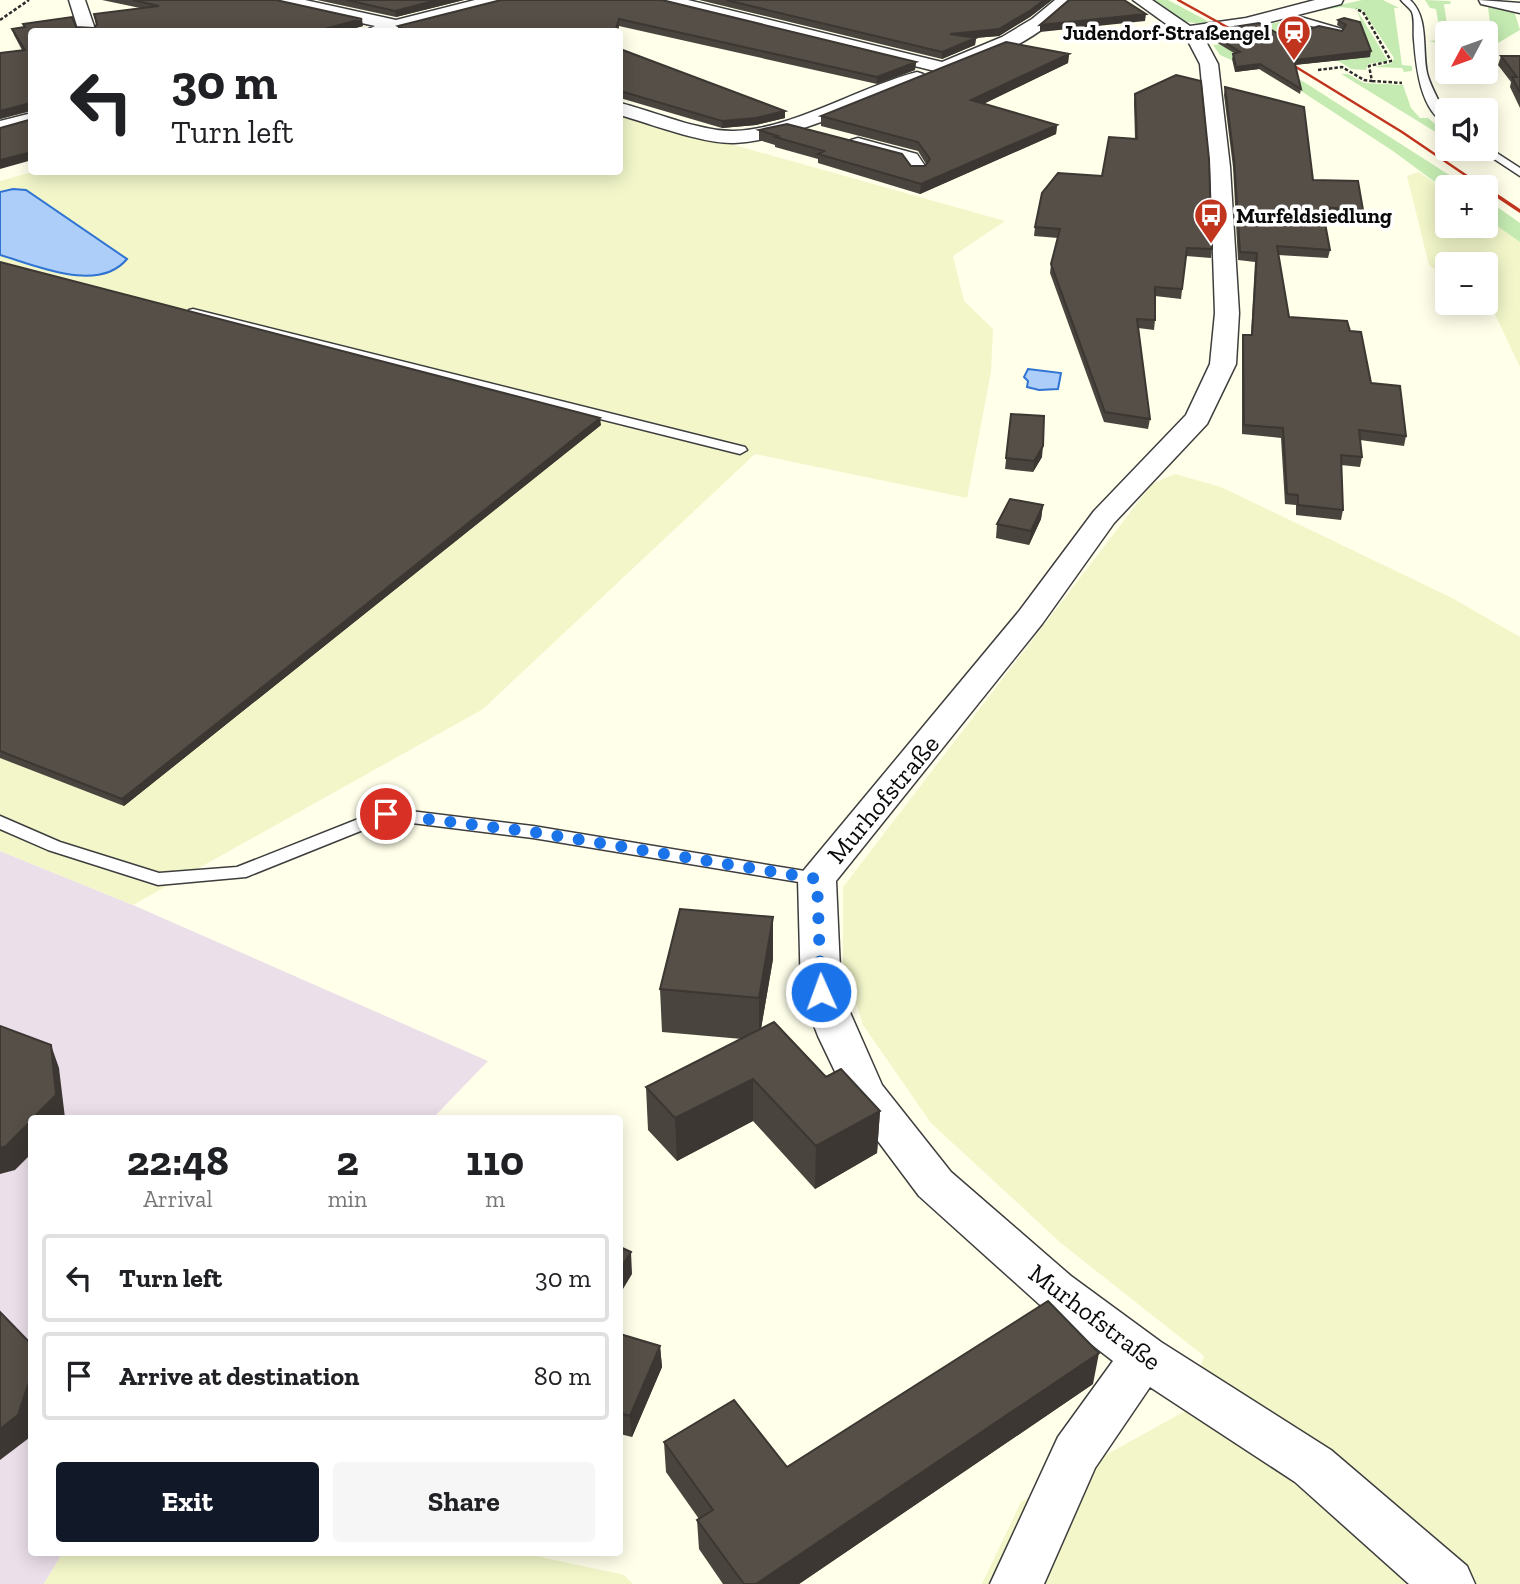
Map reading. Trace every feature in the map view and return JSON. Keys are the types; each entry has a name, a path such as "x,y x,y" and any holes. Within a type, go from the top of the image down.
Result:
{"street":[{"path":"77,0 87,28"},
{"path":"283,0 395,25"},
{"path":"384,28 495,0"},
{"path":"668,0 943,68"},
{"path":"623,110 690,129 733,136 786,125 875,95 978,55 1022,32 1065,0"},
{"path":"1141,0 1189,31 1271,16 1335,0"},
{"path":"1487,0 1520,8"},
{"path":"1238,6 1271,16"},
{"name":"Murhofstraße","path":"1189,31 1198,40 1209,64 1214,96 1227,313 1223,364 1198,418 1104,517 1031,617 817,879 821,992 838,1036 866,1094 935,1184 1055,1290 1144,1357 1313,1466 1448,1584"},
{"path":"0,127 28,120"},
{"path":"786,125 910,159 917,169"},
{"path":"1017,1584 1076,1453 1144,1357"}],"lane":[{"path":"1405,0 1415,9 1418,17 1422,69 1435,107"},
{"path":"1271,16 1339,31"},
{"path":"1498,158 1520,173"},
{"path":"175,308 740,450"},
{"path":"0,822 54,846 158,879 239,873 386,814 533,832 817,879"}],"path":[{"path":"0,20 29,0"}],"shaded area":[{"path":"0,851 133,905 488,1061 436,1115 28,1115 28,1556 61,1556 44,1584 0,1584"}],"green space":[{"path":"1148,0 1168,0 1215,25 1186,22"},
{"path":"1362,0 1383,0 1399,8 1394,8 1402,65 1412,66 1412,71 1374,67 1392,63 1394,58 1363,10 1341,7 1300,14"},
{"path":"1425,0 1450,1 1451,4 1444,4 1446,21 1438,21 1436,9 1430,8"},
{"path":"1489,5 1514,11 1520,30 1498,43 1498,21 1490,21 1488,7 1480,6"},
{"path":"1357,10 1388,61 1368,64 1366,70 1351,69 1337,60 1340,59 1287,44 1257,27 1288,20 1284,24 1323,30 1354,46 1370,48"},
{"path":"1230,43 1304,82 1449,175 1435,175 1435,182 1393,151 1301,91 1255,63 1236,62 1220,55 1213,45"},
{"path":"1341,74 1348,74 1364,83 1403,85 1411,108 1420,118 1428,118 1435,124 1435,132"},
{"path":"623,114 1005,221 953,256 964,301 993,329 991,372 967,498 755,454 483,709 133,905 0,851 0,181 28,173 623,175"},
{"path":"1419,172 1435,183 1435,238 1498,238 1498,226 1520,242 1520,367 1495,315 1498,315 1498,252 1435,252 1435,269 1429,265 1407,176"},
{"path":"1498,207 1520,223 1520,242 1498,226"},
{"path":"1175,474 1221,487 1452,598 1520,637 1520,1584 982,1584 1021,1502 1189,1409 1204,1356 1062,1244 931,1123 863,1025 843,962 843,887 1152,484"},
{"path":"61,1556 536,1556 624,1575 633,1584 44,1584"}],"water":[{"path":"26,190 127,259 115,269 100,275 83,276 48,270 0,255 0,192"},
{"path":"1028,369 1061,373 1058,389 1039,390 1027,387 1028,381 1024,377"}],"building":[{"path":"133,0 276,0 362,19 328,28 94,28 97,24 94,14 159,6"},
{"path":"347,0 437,0 395,11"},
{"path":"501,0 662,0 916,62 877,77 619,19 616,28 398,26"},
{"path":"726,0 1044,0 999,29 950,34 976,38 942,52"},
{"path":"1069,0 1124,0 1146,14 1040,25"},
{"path":"72,17 76,27 94,28 28,28 28,104 0,111 0,53 25,50 12,29 25,27 23,24"},
{"path":"1344,18 1360,22 1371,51 1294,60 1301,89 1260,64 1236,67 1233,54 1240,52 1207,31 1259,23 1284,37 1319,26 1342,31 1346,25 1338,20"},
{"path":"1006,42 1069,54 971,100 1057,125 921,184 818,154 824,151 759,130 787,124 902,154 911,166 925,166 930,159 918,142 821,116"},
{"path":"623,50 785,111 756,118 722,121 623,92"},
{"path":"1501,56 1520,56 1520,93 1512,77 1517,77"},
{"path":"1176,75 1201,81 1209,159 1212,249 1187,248 1182,289 1155,287 1155,320 1137,319 1150,419 1105,412 1051,264 1060,229 1035,227 1042,193 1058,173 1102,176 1109,137 1137,139 1135,94"},
{"path":"1225,87 1304,107 1313,180 1358,181 1363,210 1322,207 1330,250 1277,246 1289,317 1347,321 1350,331 1361,332 1371,383 1400,386 1406,436 1359,430 1362,457 1341,455 1343,510 1298,505 1298,495 1287,494 1283,428 1244,425 1243,335 1252,335 1257,253 1240,252 1234,159"},
{"path":"28,120 28,153 0,160 0,128"},
{"path":"0,262 600,418 122,799 0,751"},
{"path":"1011,414 1044,416 1043,446 1034,461 1006,458"},
{"path":"1010,499 1043,505 1031,531 997,524"},
{"path":"680,909 773,917 759,998 660,989"},
{"path":"774,1022 826,1077 841,1069 880,1111 816,1146 753,1079 675,1118 646,1087"},
{"path":"0,1026 51,1045 56,1095 36,1115 28,1115 28,1124 6,1146 0,1148"},
{"path":"623,1248 631,1252 623,1264"},
{"path":"1048,1301 1099,1353 756,1584 744,1584 697,1520 713,1510 664,1442 734,1400 787,1467"},
{"path":"0,1312 28,1341 28,1385 18,1415 0,1429"},
{"path":"623,1335 660,1346 630,1416 623,1414"}],"railway":[{"path":"1178,0 1245,37"},
{"path":"1278,56 1402,132 1465,175"},
{"path":"1498,196 1520,211"}],"place":[{"name":"Judendorf-Straßengel","path":"1294,62"},
{"name":"Murfeldsiedlung","path":"1211,245"}],"route":[{"path":"386,814 533,832 817,879 821,992"}]}
